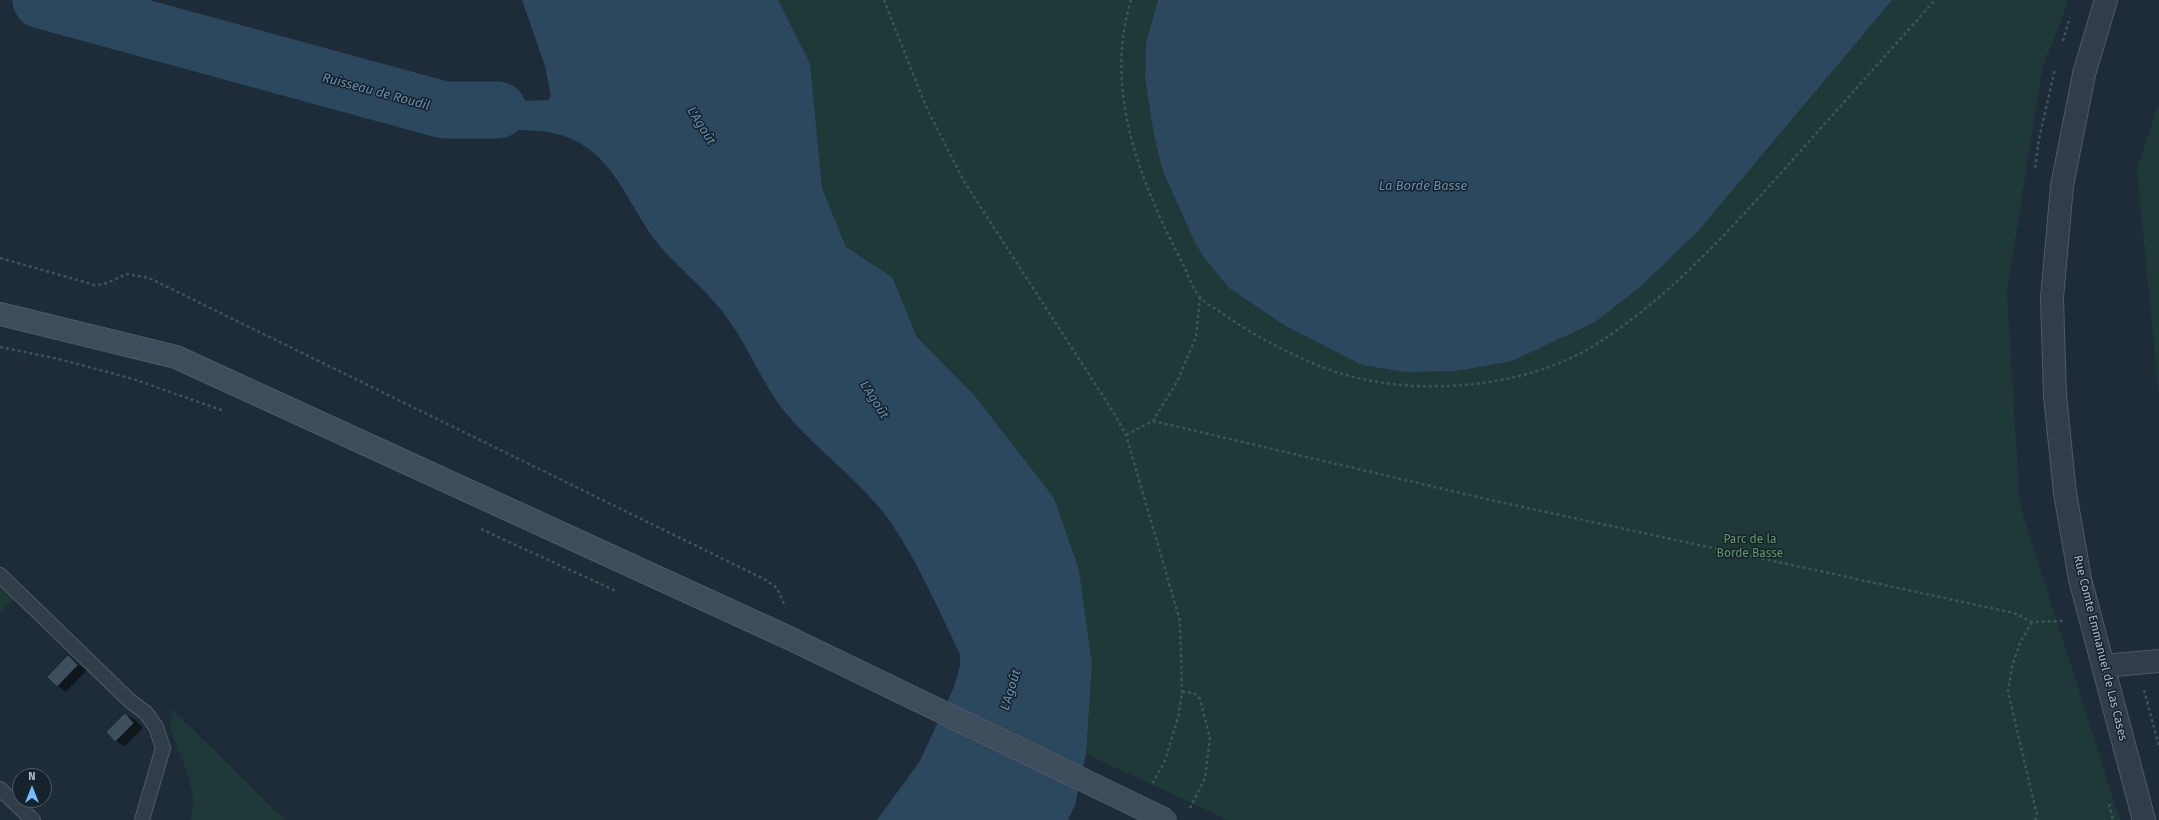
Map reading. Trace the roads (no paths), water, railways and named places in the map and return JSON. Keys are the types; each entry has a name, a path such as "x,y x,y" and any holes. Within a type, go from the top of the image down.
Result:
{"main road":[{"path":"0,314 176,357 787,637 1166,820"}],"street":[{"name":"Rue Comte Emmanuel de Las Cases","path":"2106,0 2084,74 2062,186 2052,298 2055,396 2065,494 2080,579 2144,820"},
{"path":"2103,666 2150,661"}],"lane":[{"path":"0,575 130,701 146,713 156,726 163,748 142,820"},
{"path":"0,788 33,820"}],"water":[{"name":"L'Agoût","path":"522,0 778,0 810,63 822,188 846,247 892,277 917,337 974,395 1054,498 1079,570 1092,665 1086,754 1075,805 1068,820 877,820 920,761 954,687 960,666 960,654 917,566 897,532 873,501 803,432 778,403 742,341 726,317 709,296 659,245 644,224 614,175 595,154 570,138 541,131 481,130 446,127 433,120 411,104 549,100 551,96 545,66"},
{"name":"La Borde Basse","path":"1158,0 1892,0 1699,230 1640,287 1595,322 1512,361 1456,371 1406,372 1362,365 1287,327 1229,288 1202,255 1163,172 1154,136 1145,78 1146,42"}],"waterway":[{"name":"Ruisseau de Roudil","path":"41,0 444,110 498,110"}],"park label":[{"name":"Parc de la Borde Basse","path":"1750,547"}]}
